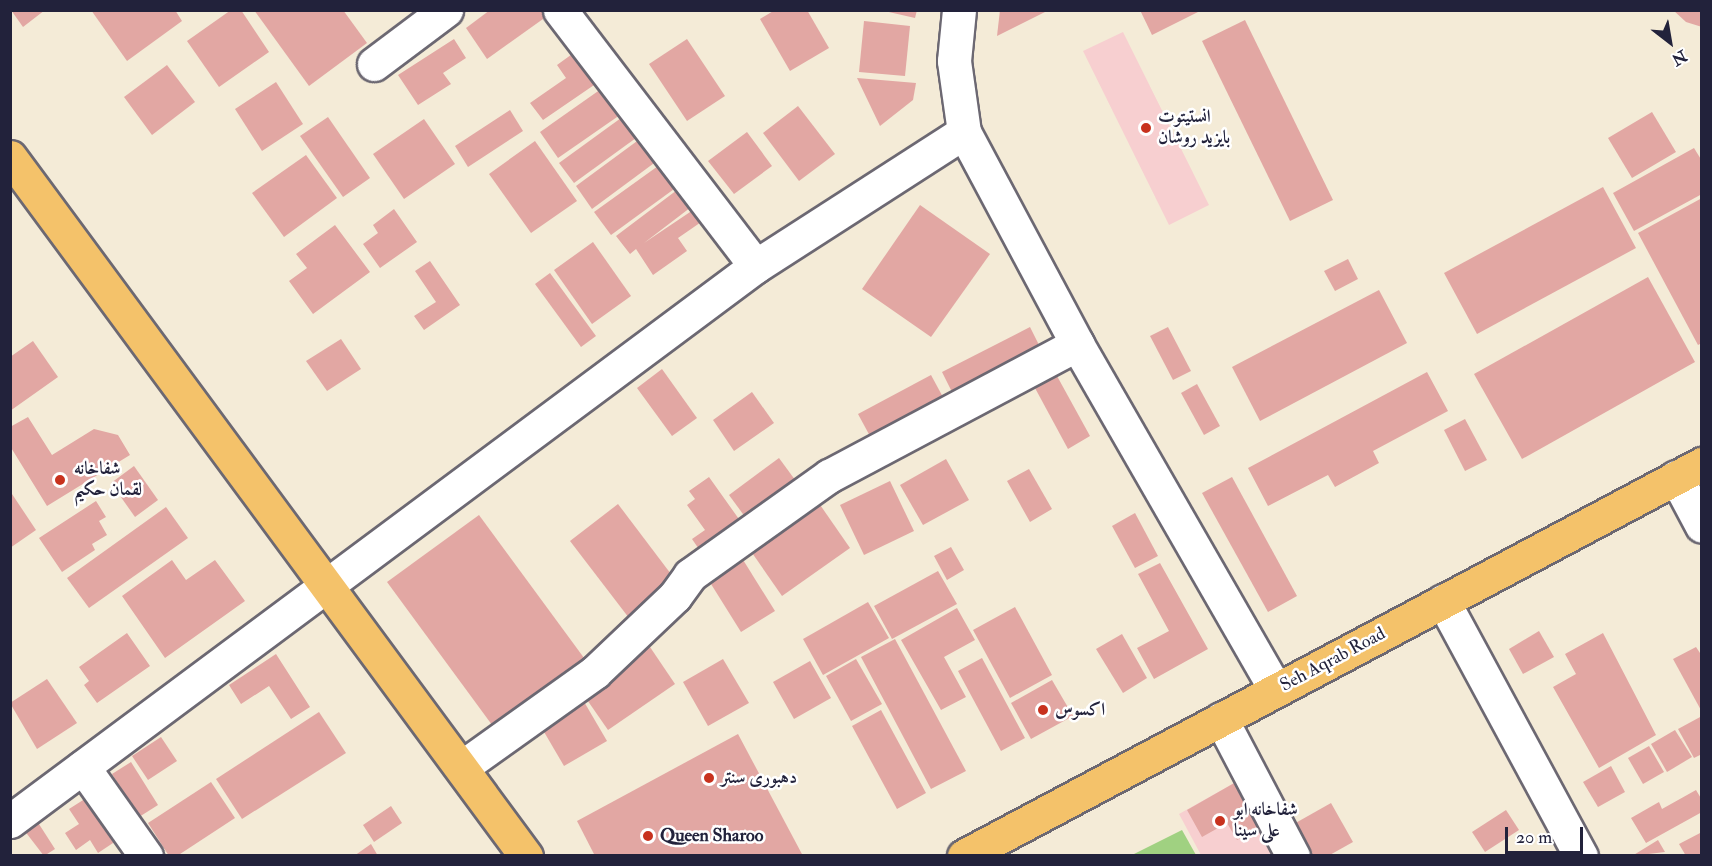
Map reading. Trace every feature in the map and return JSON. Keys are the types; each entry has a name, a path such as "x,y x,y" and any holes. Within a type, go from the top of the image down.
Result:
{"main road":[{"path":"10,156 526,855"},
{"name":"Seh Aqrab Road","path":"964,855 1689,471"}],"street":[{"path":"374,64 446,10"},
{"path":"560,10 756,266"},
{"path":"959,10 954,61 964,132 1077,344 1276,690"},
{"path":"10,821 756,266 964,132"},
{"path":"462,767 595,672 675,596 690,575 829,476 1077,344"},
{"path":"1689,471 1701,526"},
{"path":"1443,601 1581,855"},
{"path":"1221,719 1293,855"},
{"path":"83,767 146,855"}],"shaded area":[{"name":"انستیتوت بایزید روشان","path":"1123,32 1209,205 1169,225 1083,51"},
{"name":"شفاخانه ابو علی سینا","path":"1236,782 1276,855 1201,855 1179,814"}],"green space":[{"path":"1182,830 1196,855 1132,855"}],"building":[{"path":"11,10 45,10 23,27"},
{"path":"91,10 175,10 182,21 127,61"},
{"path":"231,10 241,10 269,52 219,87 187,41"},
{"path":"254,10 343,10 367,43 309,86"},
{"path":"490,10 548,10 550,14 487,59 466,28"},
{"path":"775,10 807,10 829,48 790,71 760,19"},
{"path":"880,10 917,10 915,18"},
{"path":"1000,10 1049,10 997,36"},
{"path":"1140,10 1202,10 1152,35"},
{"path":"1673,10 1702,10 1702,27 1686,22"},
{"path":"1245,20 1333,200 1290,221 1202,41"},
{"path":"864,21 910,26 905,76 859,72"},
{"path":"454,39 466,58 443,73 451,84 418,105 398,75"},
{"path":"687,39 725,96 687,121 649,64"},
{"path":"575,52 597,83 543,120 530,103 566,78 557,65"},
{"path":"167,65 195,102 152,135 124,97"},
{"path":"857,78 916,83 913,100 880,126"},
{"path":"276,82 303,124 262,151 235,109"},
{"path":"611,82 630,108 558,158 540,132"},
{"path":"798,106 835,154 799,181 763,133"},
{"path":"510,110 523,131 468,167 455,146"},
{"path":"632,110 647,130 574,183 559,163"},
{"path":"1652,112 1676,152 1632,178 1608,138"},
{"path":"328,117 370,178 343,197 300,136"},
{"path":"424,119 455,164 404,199 373,154"},
{"path":"747,132 772,166 734,194 708,161"},
{"path":"648,133 665,155 592,209 576,186"},
{"path":"535,141 577,201 531,233 489,174"},
{"path":"1694,148 1702,161 1702,194 1634,231 1613,193"},
{"path":"306,155 337,198 284,237 252,193"},
{"path":"665,161 681,184 611,235 594,212"},
{"path":"685,184 699,201 644,243 699,206 707,218 678,238 687,251 653,275 636,249 630,254 616,236"},
{"path":"1603,187 1636,248 1477,334 1444,273"},
{"path":"1702,198 1702,343 1698,345 1638,233"},
{"path":"920,205 990,254 931,337 862,289"},
{"path":"394,209 417,242 380,268 363,244 378,233 373,225"},
{"path":"335,225 370,272 313,314 289,281 307,268 296,254"},
{"path":"593,242 631,296 592,324 554,270"},
{"path":"1348,259 1358,279 1335,291 1324,271"},
{"path":"430,261 460,305 424,330 414,316 436,302 415,271"},
{"path":"550,273 596,336 581,347 535,284"},
{"path":"1648,277 1695,362 1522,459 1474,374"},
{"path":"1379,290 1407,343 1260,421 1232,367"},
{"path":"1030,327 1041,349 953,394 942,372"},
{"path":"1168,327 1191,371 1173,380 1150,336"},
{"path":"341,339 361,369 327,391 306,361"},
{"path":"33,341 58,377 10,411 10,357"},
{"path":"662,369 697,418 672,436 637,388"},
{"path":"1427,372 1448,411 1373,451 1379,463 1335,487 1328,475 1268,506 1248,468"},
{"path":"931,375 944,399 871,438 858,414"},
{"path":"1057,376 1090,436 1068,449 1035,388"},
{"path":"1197,384 1220,426 1204,435 1181,393"},
{"path":"752,392 774,423 734,451 713,420"},
{"name":"شفاخانه لقمان حکیم","path":"28,417 52,455 94,429 118,435 130,455 47,506 10,446 10,427"},
{"path":"1465,419 1487,460 1465,471 1444,430"},
{"path":"779,458 801,488 751,525 729,495"},
{"path":"946,459 969,500 923,525 900,485"},
{"path":"134,466 158,500 135,517 111,483"},
{"path":"1029,469 1052,509 1030,522 1007,481"},
{"path":"709,477 746,529 705,558 692,539 705,530 687,505 695,499 689,491"},
{"path":"1232,477 1297,596 1268,612 1202,493"},
{"path":"890,481 914,531 864,555 840,505"},
{"path":"10,491 36,530 10,548"},
{"path":"816,499 850,548 782,596 748,547"},
{"path":"96,501 106,517 99,521 107,535 92,544 95,550 62,572 39,538"},
{"path":"618,504 677,582 629,618 570,541"},
{"path":"166,507 188,538 89,608 67,578"},
{"path":"1135,513 1158,556 1135,568 1112,526"},
{"path":"479,515 587,662 495,729 387,582"},
{"path":"951,547 964,570 947,580 934,556"},
{"path":"740,555 775,611 741,632 706,576"},
{"path":"172,560 186,580 215,560 245,601 165,658 122,596"},
{"path":"1160,563 1208,649 1154,679 1137,648 1169,631 1138,574"},
{"path":"938,571 957,604 892,639 874,606"},
{"path":"868,602 889,638 823,675 803,639"},
{"path":"1015,607 1052,675 1010,698 973,630"},
{"path":"957,608 975,640 944,657 966,697 941,710 901,640"},
{"path":"1539,631 1554,657 1523,674 1509,649"},
{"path":"127,633 150,666 97,703 84,685 89,681 79,667"},
{"path":"1603,633 1656,735 1599,768 1553,687 1576,674 1565,654"},
{"path":"1122,634 1147,678 1123,693 1096,649"},
{"path":"895,639 966,771 931,789 861,657"},
{"path":"650,647 675,684 608,730 583,694"},
{"path":"1696,647 1702,656 1702,712 1673,659"},
{"path":"276,654 310,707 291,719 269,686 241,704 229,685"},
{"path":"982,658 1025,738 1001,751 958,671"},
{"path":"723,659 749,703 708,726 683,682"},
{"path":"856,659 882,704 851,721 826,676"},
{"path":"810,661 831,698 794,719 773,682"},
{"path":"47,679 77,723 37,749 10,703"},
{"path":"1052,680 1073,716 1031,739 1011,703"},
{"path":"583,700 607,741 564,766 540,725"},
{"path":"881,710 926,793 897,809 852,726"},
{"path":"319,712 346,753 242,819 216,779"},
{"path":"1702,716 1702,754 1694,758 1678,729"},
{"path":"1675,730 1692,757 1667,772 1651,744"},
{"name":"دهبوری سنتر","path":"738,734 803,856 595,856 577,821"},
{"path":"161,737 177,761 148,780 132,756"},
{"path":"1649,746 1664,772 1643,784 1628,758"},
{"path":"131,762 158,805 139,817 112,774"},
{"path":"1611,766 1625,792 1598,807 1583,782"},
{"path":"211,782 235,818 177,856 169,856 148,823"},
{"path":"1236,782 1261,828 1237,840 1227,823 1202,837 1187,810"},
{"path":"1696,790 1702,800 1702,812 1646,843 1631,818 1659,802 1662,809"},
{"path":"91,795 119,839 98,853 90,840 76,850 65,833 79,824 69,809"},
{"path":"1331,803 1353,842 1328,856 1309,856 1292,825"},
{"path":"391,806 402,823 374,842 363,825"},
{"path":"1506,810 1519,830 1485,852 1472,832"},
{"path":"37,821 55,849 44,856 24,830"},
{"path":"1702,832 1702,856 1686,856 1679,844"},
{"path":"1658,840 1665,852 1632,856"},
{"path":"371,844 378,856 354,856"}],"place":[{"name":"انستیتوت بایزید روشان","path":"1146,128"},
{"name":"شفاخانه لقمان حکیم","path":"60,480"},
{"name":"اکسوس","path":"1043,710"},
{"name":"دهبوری سنتر","path":"709,778"},
{"name":"شفاخانه ابو علی سینا","path":"1220,821"},
{"name":"Queen Sharoo","path":"648,836"}]}
